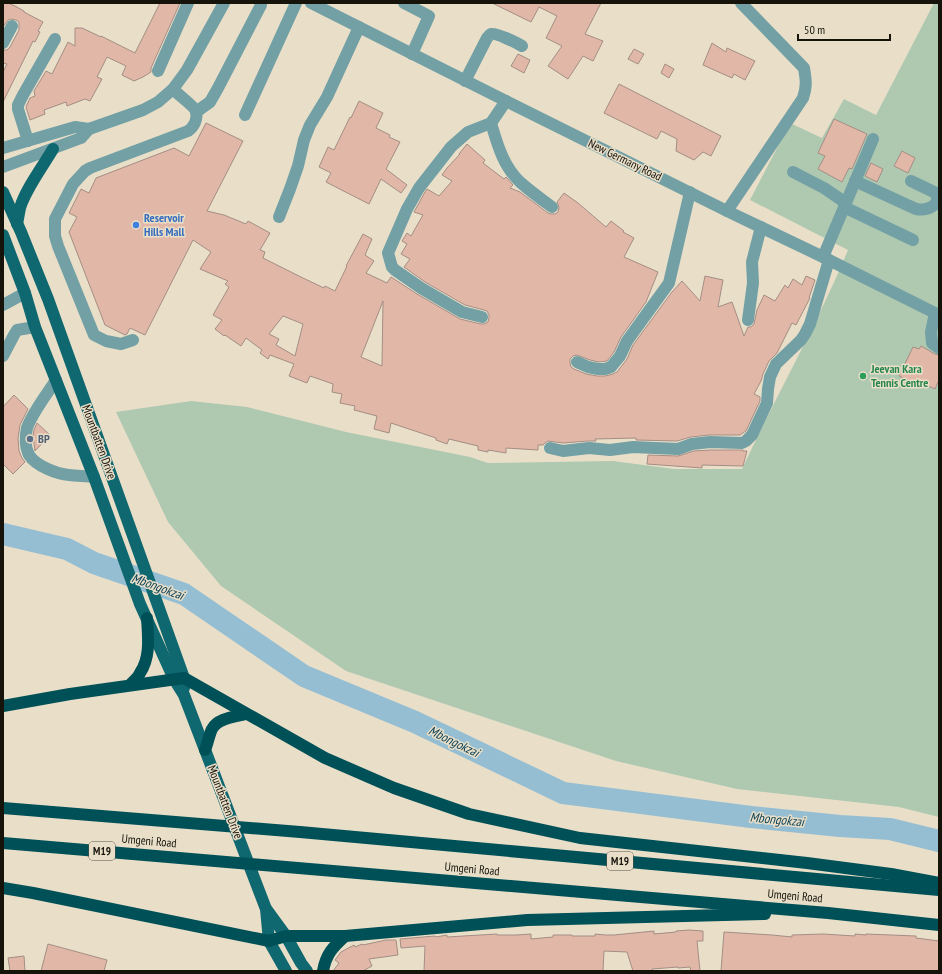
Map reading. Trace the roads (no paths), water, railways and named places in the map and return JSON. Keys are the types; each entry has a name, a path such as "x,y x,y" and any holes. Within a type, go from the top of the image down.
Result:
{"highway":[{"path":"130,685 140,673 147,658 147,618"},
{"path":"3,706 70,694 179,679 325,758 394,788 469,814 580,838 814,864 891,874 939,883"},
{"path":"205,750 212,729 216,723 246,714"},
{"name":"Umgeni Road","path":"3,808 300,832 939,890"},
{"name":"Umgeni Road","path":"3,843 828,913 939,925"},
{"path":"3,888 269,941 286,936 345,936 527,920 828,913"},
{"path":"323,971 326,958 345,936"}],"main road":[{"path":"17,224 26,193 53,149"},
{"name":"Mountbatten Drive","path":"3,192 48,299 168,633 184,695 266,909 286,936 307,971"},
{"name":"Mountbatten Drive","path":"3,235 6,254 25,293 35,327 94,477 140,604 179,679"},
{"name":"Mountbatten Drive","path":"266,909 269,941"},
{"path":"269,941 286,971"}],"street":[{"path":"158,71 188,3"},
{"path":"3,148 75,127 89,129 143,110 158,102 172,89 187,70 224,3"},
{"path":"245,115 296,3"},
{"name":"New Germany Road","path":"311,3 465,81 937,314"},
{"path":"404,3 429,16 412,54"},
{"path":"727,211 803,98 806,89 804,68 741,3"},
{"path":"196,112 210,102 261,5"},
{"path":"3,43 12,26"},
{"path":"279,217 298,166 304,140 310,125 327,97 359,27"},
{"path":"465,81 487,38 491,34 493,33 522,46"},
{"path":"28,141 18,105 55,38"},
{"path":"133,340 121,344 106,341 94,334 58,246 55,236 56,219 73,184 85,171 188,131 192,128 195,122 196,112 193,107 172,89"},
{"path":"482,317 462,312 421,288 392,267 388,253 407,209 419,188 440,160 451,146 468,132 491,123 506,101"},
{"path":"491,123 500,151 508,168 519,181 552,208"},
{"path":"3,167 81,138 89,129"},
{"path":"550,448 563,451 590,448 610,450 633,447 678,449 692,444 710,442 742,443 746,441 752,435 767,403 770,378 776,364 801,340 810,324 826,258 845,205 873,139"},
{"path":"793,172 824,188 845,205 913,240"},
{"path":"855,181 916,209 926,210 935,205 938,200 936,193 911,181"},
{"path":"577,362 588,367 598,369 611,367 620,356 627,341 669,283 690,192"},
{"path":"748,320 753,283 752,262 761,227"},
{"path":"3,305 25,293"},
{"path":"937,314 931,332 932,343 939,348"},
{"path":"3,356 18,330 35,327"},
{"path":"56,380 34,413 28,427 25,440 29,454 37,463 50,470 68,475 94,477"}],"waterway":[{"name":"Mbongokzai","path":"3,534 67,549 94,563 184,594 304,676 415,722 563,793 751,817 840,826 890,829 939,841"}],"place":[{"name":"Reservoir Hills Mall","path":"136,225"},
{"name":"Jeevan Kara Tennis Centre","path":"863,376"},
{"name":"BP","path":"30,439"}]}
